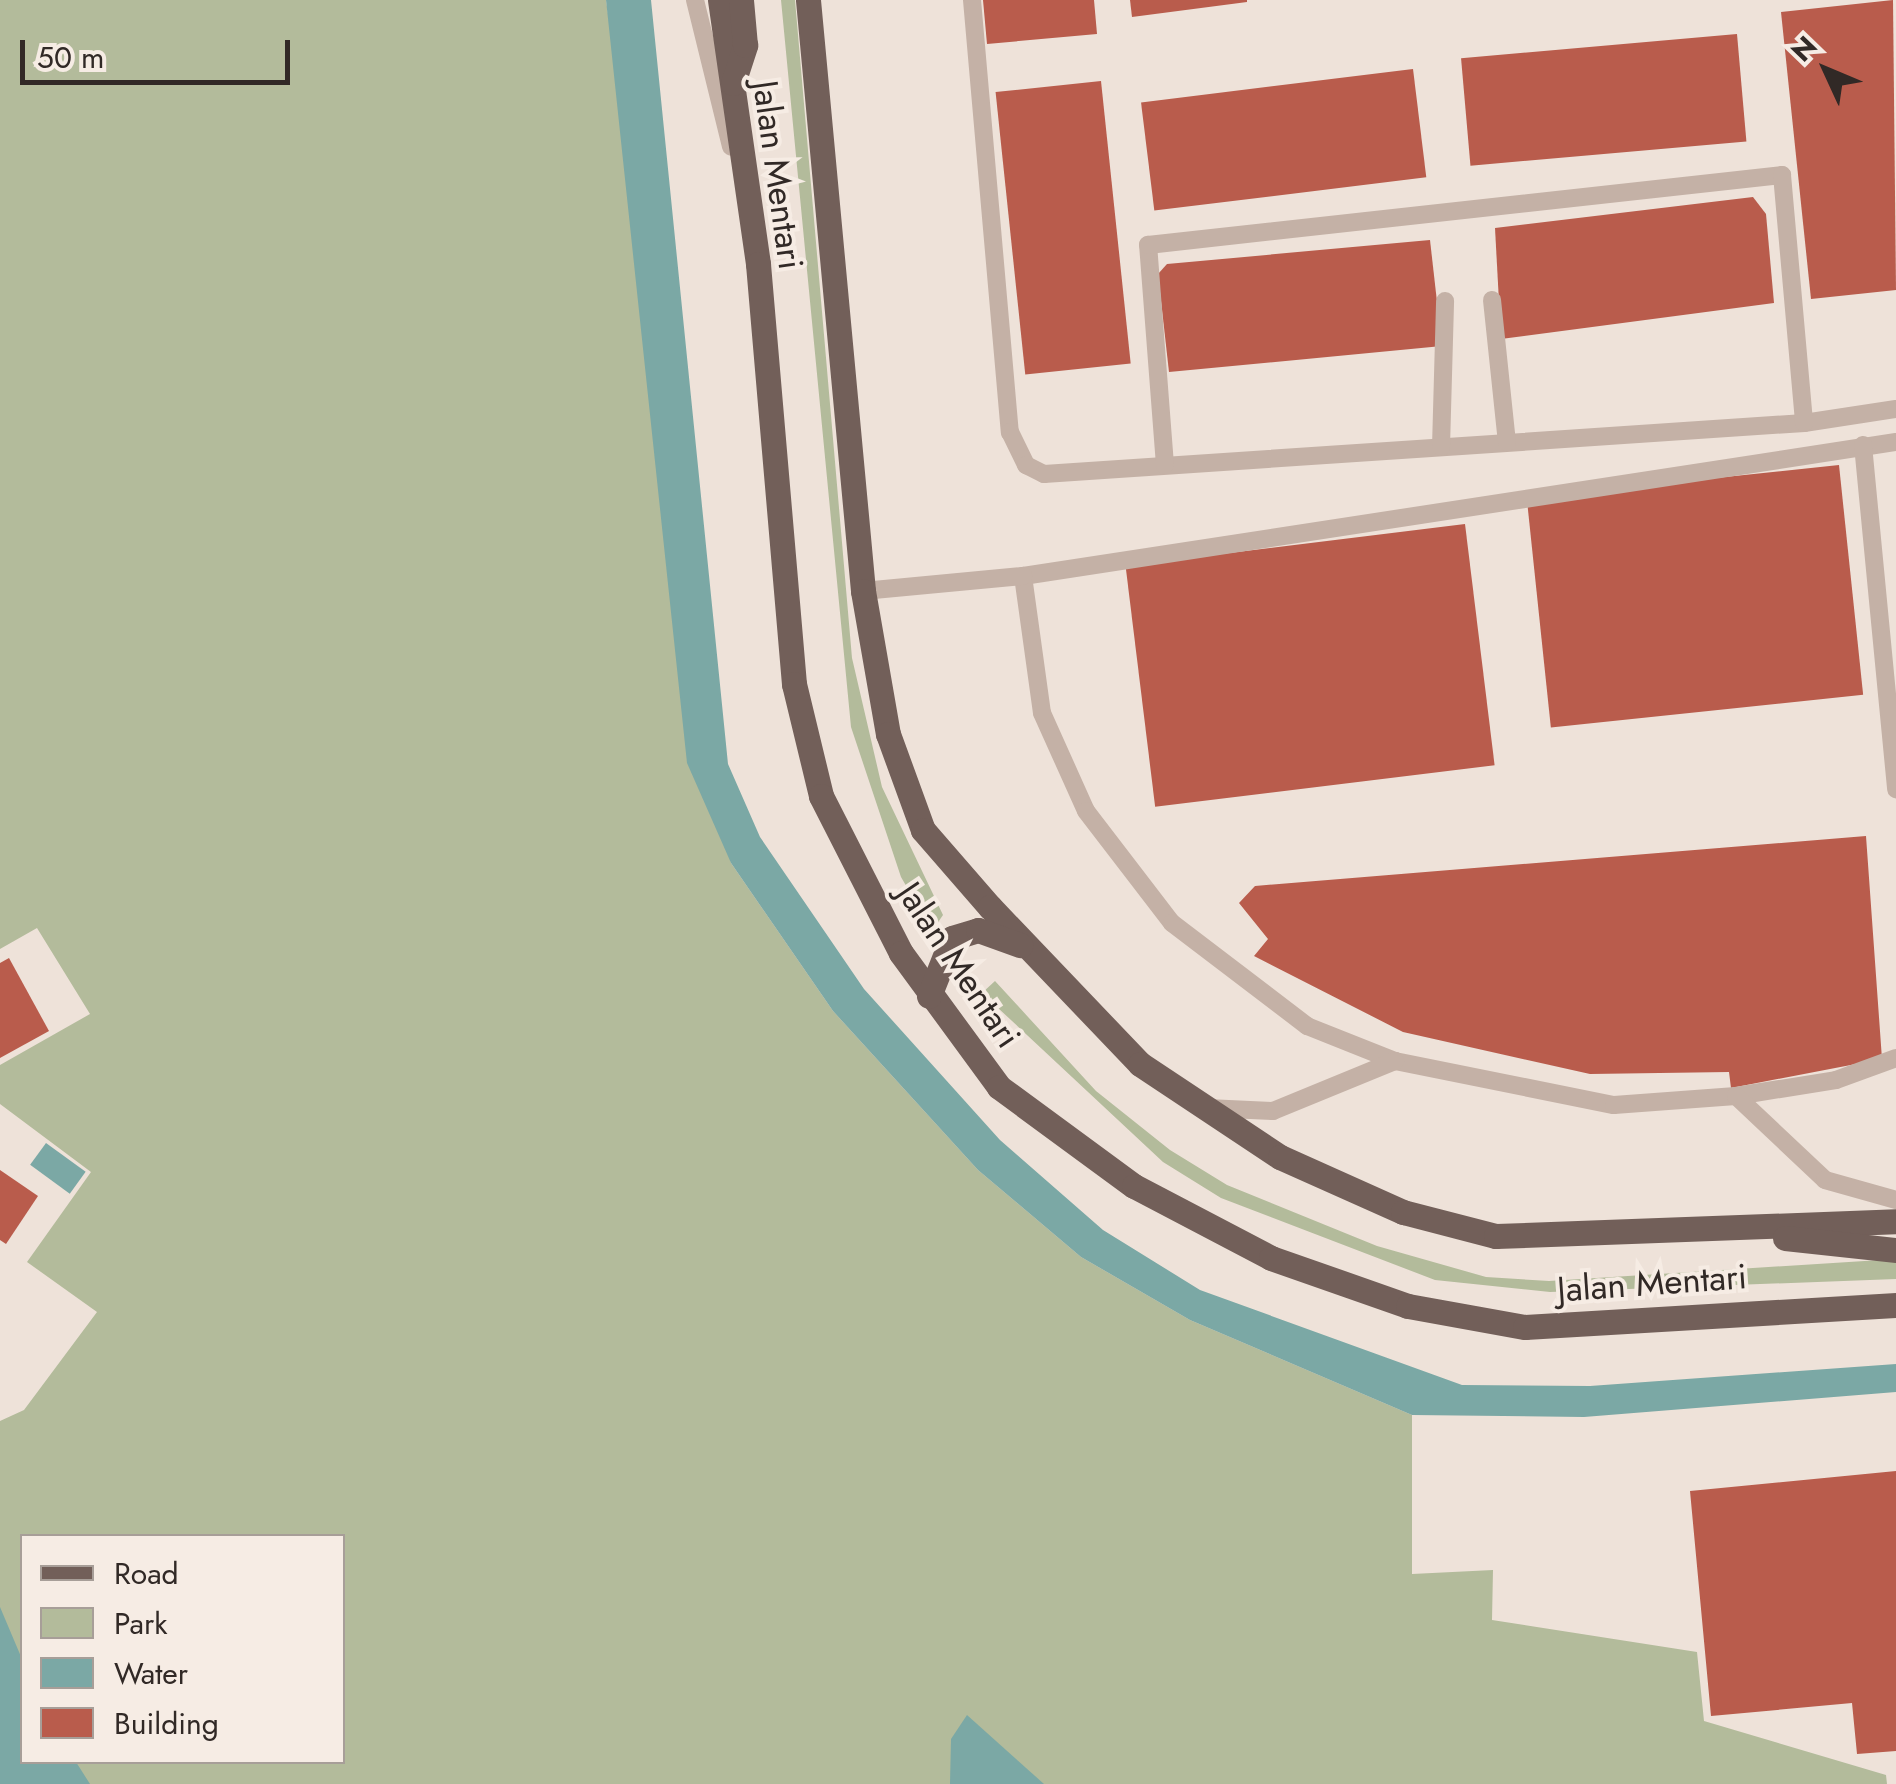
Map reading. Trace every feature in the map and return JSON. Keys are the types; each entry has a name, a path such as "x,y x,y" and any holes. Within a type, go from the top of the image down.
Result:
{"main road":[{"name":"Jalan Mentari","path":"720,0 730,92 758,264 794,684 821,796 929,996 1000,1088 1072,1146 1271,1258 1391,1300 1525,1326 1896,1305"},
{"path":"730,92 745,44 742,0"},
{"name":"Jalan Mentari","path":"808,0 863,591 888,734 923,830 1028,950 1140,1064 1202,1108 1280,1157 1453,1226 1554,1236 1896,1221"},
{"path":"929,996 946,944 966,931 1028,950"},
{"path":"1720,1230 1896,1250"}],"lane":[{"path":"695,0 758,264"},
{"path":"972,0 1015,448 1044,474 1804,423 1896,408"},
{"path":"1165,465 1148,244 1782,175 1804,423"},
{"path":"1492,300 1507,442"},
{"path":"1441,448 1445,301"},
{"path":"863,591 1023,576 1896,442"},
{"path":"1862,445 1896,789"},
{"path":"1023,576 1054,754 1124,866 1172,923 1308,1026 1396,1061 1614,1105 1736,1096 1896,1058"},
{"path":"1202,1108 1274,1111 1396,1061"},
{"path":"1736,1096 1825,1180 1896,1200"}],"green space":[{"path":"0,0 606,0 731,863 833,1011 978,1170 1081,1257 1190,1320 1412,1415 1412,1574 1493,1570 1492,1620 1697,1652 1704,1721 1886,1775 1887,1784 0,1784 0,1421 24,1410 97,1312 27,1262 91,1172 0,1104 0,1065 90,1014 37,928 0,949"},
{"path":"781,0 795,0 852,658 882,787 943,915 932,931 901,877 851,727"},
{"path":"995,981 1096,1091 1170,1150 1227,1185 1377,1246 1486,1277 1549,1281 1896,1259 1896,1279 1550,1292 1435,1280 1221,1198 1163,1162 982,993"}],"water":[{"path":"606,0 651,0 728,764 760,837 864,989 1000,1140 1103,1230 1200,1290 1462,1385 1590,1386 1896,1364 1896,1392 1584,1417 1412,1415 1190,1320 1081,1257 978,1170 833,1011 731,863 687,763"},
{"path":"46,1143 86,1172 70,1194 30,1165"},
{"path":"0,1607 20,1654 20,1764 77,1764 90,1784 0,1784"},
{"path":"967,1715 1044,1784 950,1784 951,1739"}],"building":[{"path":"983,0 1094,0 1097,34 987,44"},
{"path":"1130,0 1247,0 1247,2 1132,17"},
{"path":"1893,0 1896,290 1811,299 1781,12"},
{"path":"1737,34 1746,142 1470,166 1461,58"},
{"path":"1413,69 1426,177 1154,211 1141,102"},
{"path":"1101,81 1131,363 1025,375 996,92"},
{"path":"1753,197 1766,214 1774,303 1501,339 1495,228"},
{"path":"1430,240 1442,346 1169,372 1158,274 1167,264"},
{"path":"1839,465 1863,695 1551,728 1527,498"},
{"path":"1465,524 1495,765 1155,807 1126,566"},
{"path":"1866,836 1882,1059 1731,1088 1729,1072 1590,1074 1403,1032 1254,956 1268,939 1239,903 1255,886"},
{"path":"9,958 49,1031 0,1058 0,963"},
{"path":"0,1170 38,1196 6,1244 0,1240"},
{"path":"1896,1471 1896,1751 1857,1754 1852,1703 1711,1716 1690,1491"}]}
